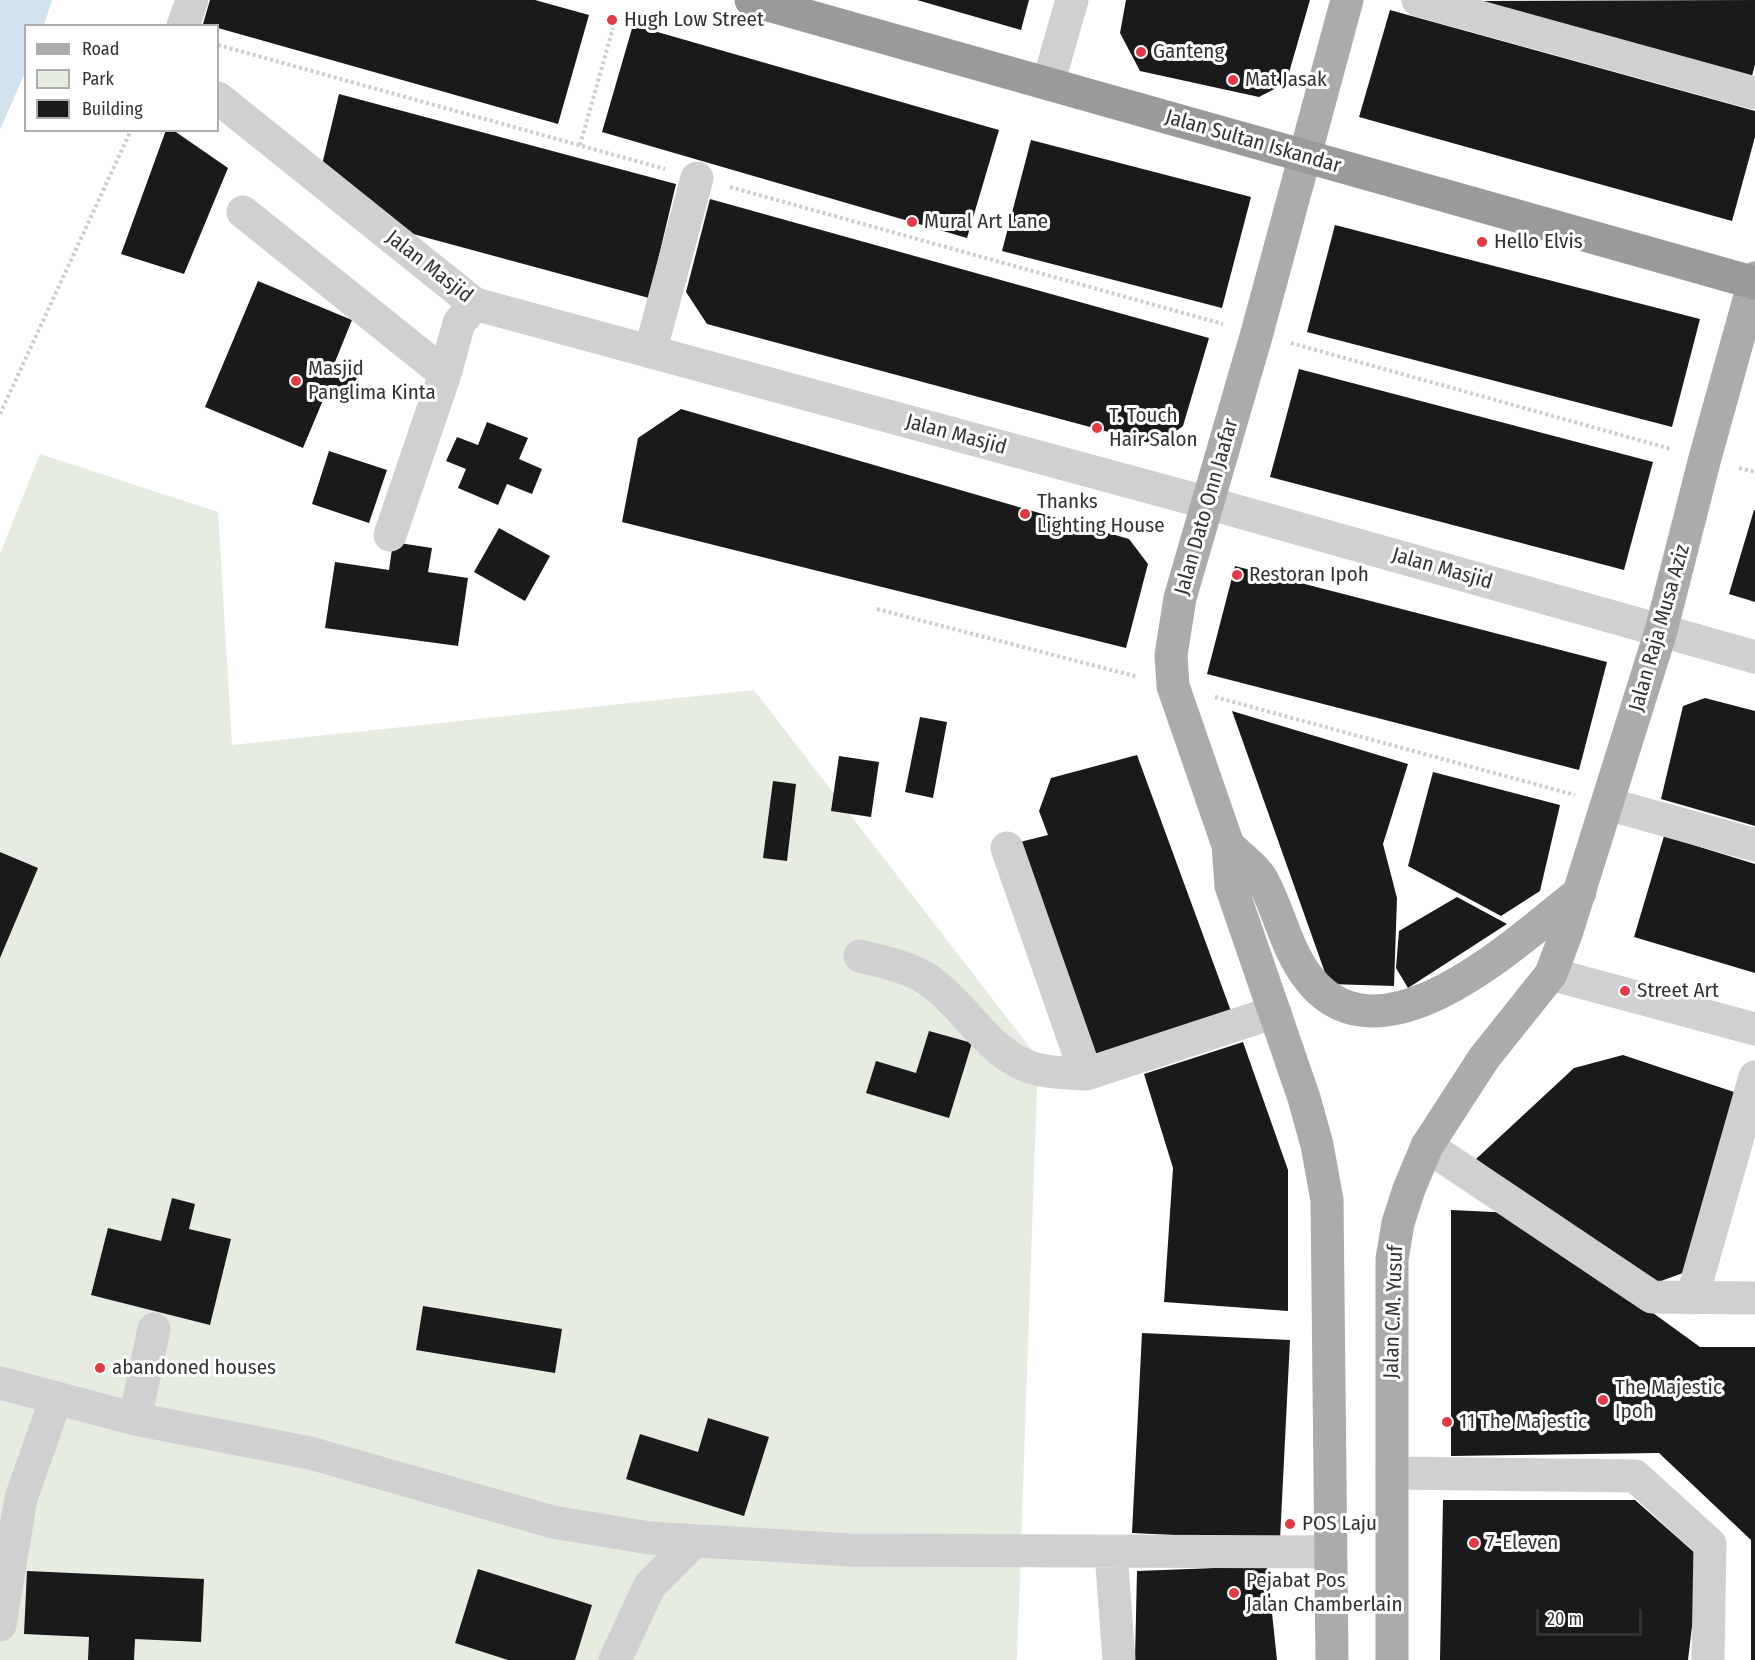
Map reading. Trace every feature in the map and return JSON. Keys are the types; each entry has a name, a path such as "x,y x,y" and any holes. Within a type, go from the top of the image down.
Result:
{"highway":[{"name":"Jalan Sultan Iskandar","path":"751,0 1754,281"}],"main road":[{"name":"Jalan Dato Onn Jaafar","path":"1275,1012 1231,886 1228,845 1173,686 1171,655 1180,598 1257,333 1347,0"},
{"name":"Jalan Raja Musa Aziz","path":"1551,974 1580,892 1661,631 1705,458 1754,281"},
{"path":"1228,845 1262,879 1292,949 1307,977 1333,1001 1366,1011 1401,1009 1442,994 1494,959 1580,892"},
{"name":"Jalan C.M. Yusuf","path":"1392,1660 1392,1259 1398,1223 1427,1146 1484,1058 1551,974"},
{"path":"1275,1012 1317,1145 1327,1200 1329,1552 1332,1660"}],"street":[{"path":"184,24 192,0"},
{"path":"1048,84 1072,0"},
{"path":"1418,0 1755,93"},
{"name":"Jalan Masjid","path":"219,99 475,304 1208,503 1755,657"},
{"path":"650,352 697,178"},
{"path":"243,212 445,374"},
{"path":"390,535 445,374 459,323 475,304"},
{"path":"1608,804 1755,845"},
{"path":"1007,848 1086,1074"},
{"path":"860,956 900,966 928,979 960,1006 999,1048 1019,1063 1056,1073 1086,1074 1275,1012"},
{"path":"1551,974 1755,1029"},
{"path":"1692,1298 1755,1077"},
{"path":"1427,1146 1652,1297 1755,1298"},
{"path":"135,1419 154,1329"},
{"path":"0,1383 135,1419 310,1453 553,1522 650,1538 850,1550 1329,1552"},
{"path":"0,1625 21,1497 56,1399"},
{"path":"1392,1473 1635,1476 1710,1544 1708,1660"},
{"path":"615,1660 650,1585 694,1541"},
{"path":"1111,1552 1119,1660"}],"path":[{"path":"580,145 613,28"},
{"path":"219,45 1705,458"},
{"path":"0,414 130,132"},
{"path":"877,609 1173,686 1608,804"}],"green space":[{"path":"40,454 218,512 232,745 754,690 1038,1058 1017,1660 0,1660 0,554"}],"water":[{"path":"0,0 52,0 44,24 24,24 24,75 0,130"}],"building":[{"path":"210,0 535,0 589,15 558,124 219,28 219,24 203,24"},
{"path":"917,0 1029,0 1021,30"},
{"path":"1126,0 1310,0 1286,83 1259,97 1140,71 1120,33"},
{"path":"1755,0 1755,64 1751,80 1481,1"},
{"path":"1390,10 1755,111 1755,137 1732,221 1359,117"},
{"path":"633,25 999,130 967,238 602,132"},
{"path":"339,94 676,184 649,298 402,231 320,173"},
{"path":"165,132 176,132 228,168 184,274 121,254"},
{"path":"1031,140 1251,197 1222,308 1002,251"},
{"path":"710,199 1209,338 1183,426 1157,445 707,324 686,292"},
{"path":"1335,225 1700,319 1672,427 1307,332"},
{"path":"258,281 352,320 333,367 357,377 347,402 326,393 303,448 205,407"},
{"path":"1299,369 1653,462 1624,570 1270,477"},
{"path":"681,409 1129,539 1148,564 1126,648 622,522 638,438"},
{"path":"487,422 528,438 519,459 542,469 532,494 507,484 498,505 458,488 466,469 446,461 457,437 478,445"},
{"path":"329,451 387,470 369,523 312,504"},
{"path":"1755,510 1755,602 1729,594"},
{"path":"499,528 550,556 525,601 474,572"},
{"path":"393,542 432,548 428,572 468,578 458,646 325,628 335,562 389,570"},
{"path":"1235,566 1607,662 1579,770 1207,674"},
{"path":"1705,698 1755,711 1755,826 1661,799 1683,706"},
{"path":"1232,711 1408,764 1383,844 1397,898 1394,986 1329,984"},
{"path":"920,717 947,722 933,798 905,792"},
{"path":"1137,755 1232,1014 1093,1055 1016,843 1048,835 1039,811 1051,778"},
{"path":"839,756 879,762 871,817 831,811"},
{"path":"1433,772 1560,805 1540,891 1501,916 1408,866"},
{"path":"773,781 796,784 787,861 763,858"},
{"path":"1664,836 1755,864 1755,973 1634,937"},
{"path":"0,852 38,868 0,958"},
{"path":"1457,897 1507,924 1408,988 1396,968 1399,931"},
{"path":"929,1031 972,1043 949,1118 866,1093 876,1061 916,1073"},
{"path":"1243,1042 1288,1170 1288,1311 1164,1302 1173,1168 1144,1074"},
{"path":"1623,1055 1740,1094 1683,1273 1650,1285 1476,1159 1574,1068"},
{"path":"172,1198 195,1204 189,1229 231,1239 210,1325 91,1295 108,1228 161,1241"},
{"name":"The Majestic Ipoh","path":"1451,1210 1515,1213 1700,1347 1755,1347 1755,1660 1751,1660 1751,1540 1659,1453 1451,1456"},
{"path":"423,1306 562,1329 555,1373 416,1350"},
{"path":"1142,1333 1290,1340 1280,1540 1132,1533"},
{"path":"708,1418 769,1437 744,1516 626,1479 640,1434 698,1452"},
{"path":"1443,1500 1635,1500 1696,1554 1695,1601 1688,1660 1440,1660"},
{"path":"1267,1566 1277,1660 1135,1660 1137,1571"},
{"path":"478,1569 592,1605 575,1660 508,1660 455,1643"},
{"path":"27,1571 204,1579 201,1642 135,1639 134,1660 88,1660 89,1637 24,1634"}],"place":[{"name":"Hugh Low Street","path":"612,20"},
{"name":"Ganteng","path":"1141,52"},
{"name":"Mat Jasak","path":"1233,80"},
{"name":"Mural Art Lane","path":"912,222"},
{"name":"Hello Elvis","path":"1482,242"},
{"name":"Masjid Panglima Kinta","path":"296,381"},
{"name":"T. Touch Hair Salon","path":"1097,428"},
{"name":"Thanks Lighting House","path":"1025,514"},
{"name":"Restoran Ipoh","path":"1237,575"},
{"name":"Street Art","path":"1625,991"},
{"name":"abandoned houses","path":"100,1368"},
{"name":"The Majestic Ipoh","path":"1603,1400"},
{"name":"11 The Majestic","path":"1447,1422"},
{"name":"POS Laju","path":"1290,1524"},
{"name":"7-Eleven","path":"1474,1543"},
{"name":"Pejabat Pos Jalan Chamberlain","path":"1234,1593"}]}
